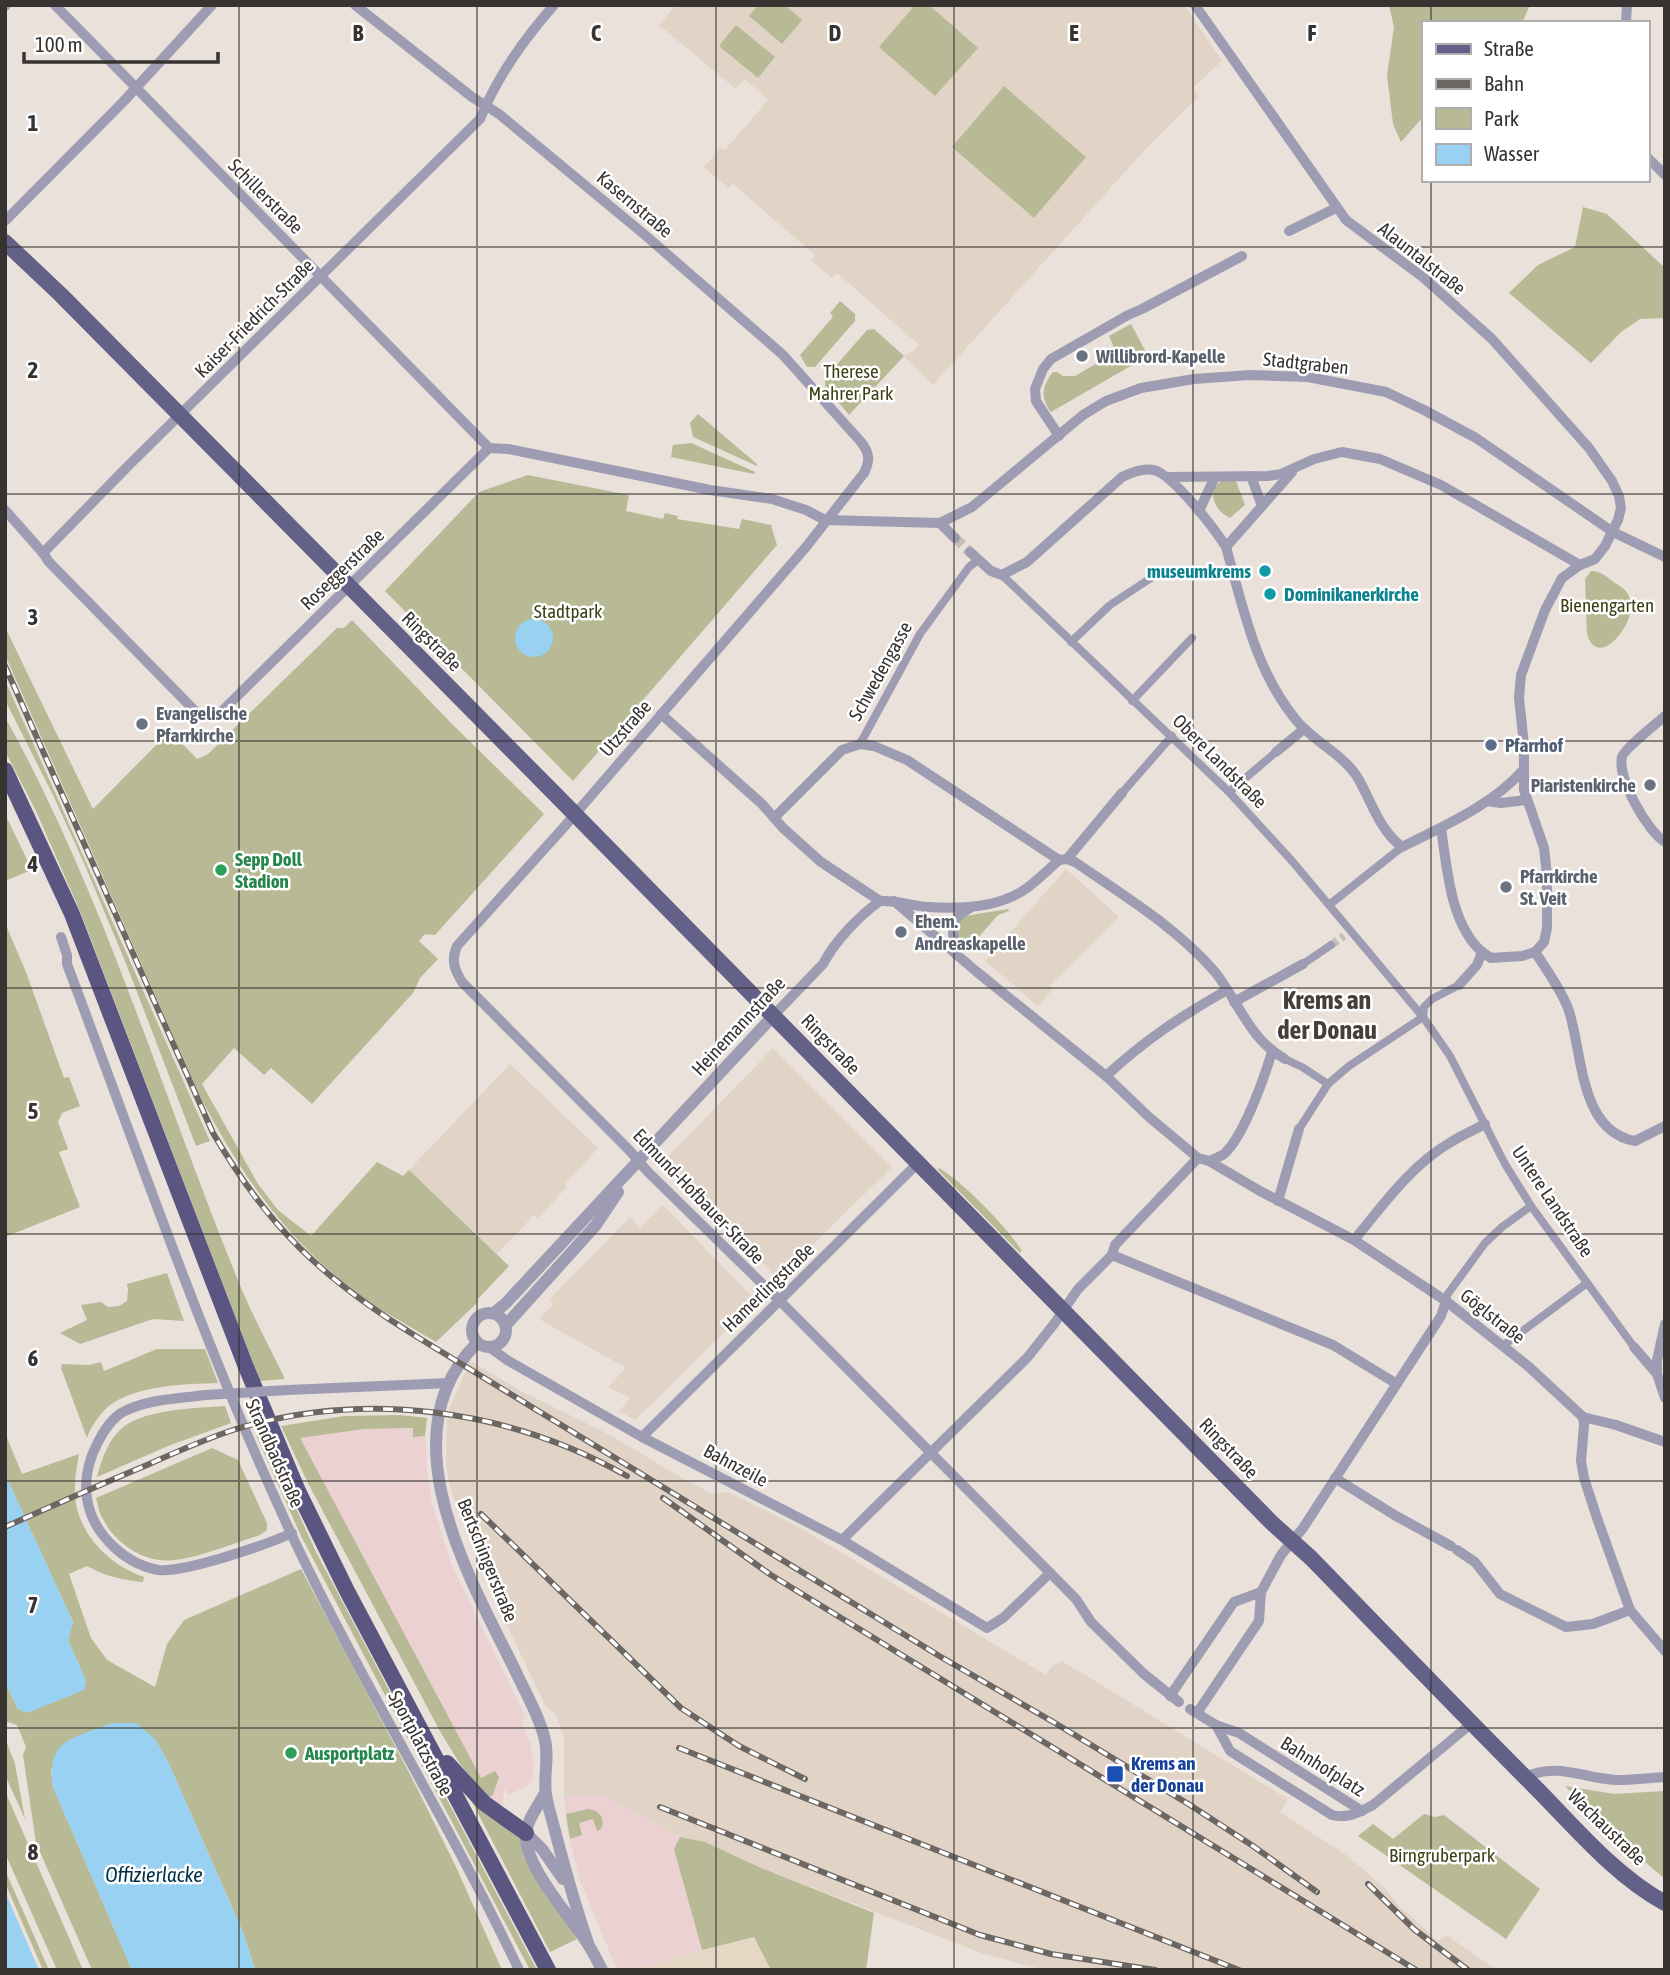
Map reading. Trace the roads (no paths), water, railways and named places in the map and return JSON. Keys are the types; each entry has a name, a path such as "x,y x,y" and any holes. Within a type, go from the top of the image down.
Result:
{"highway":[{"path":"5,770 72,914 283,1457 347,1591 548,1970"},
{"path":"428,1740 484,1803 526,1833"}],"main road":[{"name":"Ringstraße","path":"5,242 774,1015 912,1169 1063,1310 1525,1777"},
{"name":"Wachaustraße","path":"1525,1777 1616,1867 1665,1903"}],"street":[{"name":"Schillerstraße","path":"55,5 489,448"},
{"path":"5,221 212,5"},
{"name":"Kasernstraße","path":"355,5 499,114 655,243 783,355 861,442 869,455"},
{"name":"Kaiser-Friedrich-Straße","path":"43,553 480,119 489,96 529,35 554,5"},
{"name":"Alauntalstraße","path":"1195,5 1336,208 1356,229 1415,271 1492,339 1589,449 1612,481 1619,496 1621,508 1612,531"},
{"path":"1649,159 1665,175"},
{"path":"1289,231 1336,208"},
{"path":"1059,436 1036,401 1038,378 1051,359 1128,315 1242,256"},
{"name":"Stadtgraben","path":"940,523 972,507 1083,415 1106,401 1140,388 1194,379 1250,375 1297,376 1386,392 1476,438 1612,531 1665,557"},
{"path":"489,448 508,449 710,490 772,499 806,510 825,520 940,523 955,538"},
{"name":"Roseggerstraße","path":"43,553 202,717 212,718 489,448"},
{"path":"1168,477 1280,474 1314,459 1342,452 1380,459 1441,485 1580,565"},
{"name":"Utzstraße","path":"452,957 457,946 806,547 864,473 869,464 869,455"},
{"path":"1226,547 1294,468"},
{"path":"1002,575 1027,562 1122,477 1141,470 1154,470 1168,477 1219,534 1226,547 1254,644 1267,676 1304,729 1344,762 1355,775 1379,821 1402,847"},
{"path":"1251,476 1262,506"},
{"path":"1199,511 1215,477"},
{"path":"5,510 43,553"},
{"path":"1441,828 1450,886 1465,932 1473,945 1491,958 1503,959 1535,952 1544,942 1548,928 1548,894 1544,848 1526,800 1519,698 1521,675 1527,653 1556,588 1569,571 1595,559 1612,531"},
{"name":"Obere Landstraße","path":"974,556 991,571 1002,575 1229,792 1329,905 1347,933 1423,1017"},
{"name":"Schwedengasse","path":"775,818 842,750 860,744 920,634 974,556"},
{"path":"1071,642 1110,605 1157,574"},
{"path":"1132,701 1192,638"},
{"path":"661,714 821,862 880,901 926,907 971,907 998,902 1027,888 1063,859 1172,736"},
{"path":"1665,716 1643,737 1630,745 1622,756 1622,768 1629,790 1646,823 1657,837 1665,842"},
{"path":"1229,792 1304,729"},
{"path":"860,744 891,752 923,769 1138,905 1177,935 1216,973 1255,1035 1272,1052 1328,1084"},
{"path":"1329,905 1402,847 1487,801 1524,769"},
{"path":"1487,801 1501,803 1526,800"},
{"name":"Heinemannstraße","path":"494,1313 515,1294 880,901"},
{"path":"842,1540 1027,1358 1078,1289 1112,1255 1115,1245 1198,1158 1106,1076 894,901"},
{"path":"957,952 953,924 955,918 971,907"},
{"name":"Strandbadstraße","path":"61,937 67,955 66,964 213,1355 251,1447 292,1533 267,1544 177,1570 158,1570 125,1557 107,1541 93,1523 86,1501 85,1481 92,1454 102,1433 119,1414 145,1403 205,1395 288,1390 449,1383"},
{"path":"1234,1002 1303,964 1331,945"},
{"path":"1535,952 1560,990 1567,1008 1581,1070 1596,1113 1606,1127 1617,1136 1634,1141 1665,1126"},
{"path":"1278,1201 1299,1129 1328,1084 1349,1066 1423,1017 1424,1007 1432,999 1459,985 1477,965 1482,953"},
{"name":"Edmund-Hofbauer-Straße","path":"452,957 455,970 463,982 930,1451"},
{"path":"1106,1076 1125,1057 1166,1026 1227,990"},
{"name":"Untere Landstraße","path":"1423,1017 1455,1066 1505,1164 1531,1206 1634,1347 1657,1374 1665,1398"},
{"path":"1381,1034 1388,1042"},
{"path":"1209,1161 1223,1155 1231,1145 1252,1104 1272,1052"},
{"path":"1354,1240 1390,1196 1420,1166 1449,1142 1485,1124"},
{"path":"1652,1133 1665,1135"},
{"name":"Göglstraße","path":"1198,1158 1209,1161 1278,1201 1354,1240 1446,1301 1504,1345 1583,1417 1665,1442"},
{"name":"Hamerlingstraße","path":"642,1437 912,1169"},
{"name":"Heinemannstraße","path":"506,1325 596,1225 624,1177"},
{"path":"1446,1301 1447,1295 1485,1243 1531,1206"},
{"path":"1112,1255 1333,1345 1397,1384"},
{"path":"1504,1345 1587,1283"},
{"name":"Bahnhofplatz","path":"1362,1811 1239,1734 1216,1725 1194,1711 1259,1621 1261,1592 1281,1555 1397,1384 1441,1316 1446,1301"},
{"path":"494,1313 506,1325 503,1341 496,1346 483,1345 472,1332 472,1325 480,1315 494,1313"},
{"path":"1657,1374 1657,1360 1665,1324"},
{"name":"Bahnzeile","path":"483,1345 642,1437 842,1540 986,1628 1003,1618 1050,1573"},
{"name":"Bertschingerstraße","path":"483,1345 464,1356 449,1383 441,1405 436,1443 439,1488 472,1579 544,1736 547,1759 545,1793 570,1891 588,1943 601,1970"},
{"path":"1583,1417 1581,1461 1584,1478 1630,1610 1665,1651"},
{"path":"930,1451 1076,1599 1091,1622 1144,1674 1175,1699 1234,1602 1261,1592"},
{"path":"1335,1478 1475,1562 1500,1594 1545,1618 1566,1627 1593,1624 1630,1610"},
{"name":"Sportplatzstraße","path":"292,1533 498,1924 519,1970"},
{"path":"1362,1811 1373,1805 1472,1723"},
{"name":"Bahnhofplatz","path":"1216,1725 1230,1751 1332,1815 1349,1817 1362,1811"},
{"path":"1525,1777 1541,1770 1556,1769 1614,1780 1665,1777"},
{"name":"Bertschingerstraße","path":"545,1793 531,1816 526,1833 528,1849 536,1867 588,1943"},
{"name":"Bertschingerstraße","path":"526,1833 542,1849 570,1891"}],"water":[{"path":"534,619 548,624 553,638 548,652 534,657 520,652 515,638 520,624"},
{"path":"5,1474 73,1622 68,1640 86,1681 84,1690 27,1713 18,1709 5,1682"},
{"name":"Offizierlacke","path":"112,1723 136,1723 155,1739 169,1764 243,1932 255,1970 132,1970 53,1787 52,1771 58,1749 74,1737"},
{"path":"5,1892 39,1970 5,1970"}],"tunnel":[{"path":"955,538 970,552"},
{"path":"1331,945 1344,936"}],"railway":[{"path":"5,666 213,1133 255,1196 324,1271 414,1335 941,1657 1190,1805 1317,1892"},
{"path":"5,1527 224,1433 286,1417 336,1410 386,1409 486,1421 535,1435 582,1453 627,1476"},
{"path":"663,1498 771,1575 1416,1970"},
{"path":"481,1514 681,1708 739,1746 805,1779"},
{"path":"679,1748 1239,1970"},
{"path":"660,1807 980,1935 1051,1954 1155,1970"},
{"path":"1368,1884 1415,1930 1468,1970"}],"place":[{"name":"Willibrord-Kapelle","path":"1082,356"},
{"name":"museumkrems","path":"1265,571"},
{"name":"Dominikanerkirche","path":"1270,594"},
{"name":"Evangelische Pfarrkirche","path":"142,724"},
{"name":"Pfarrhof","path":"1491,745"},
{"name":"Piaristenkirche","path":"1650,785"},
{"name":"Sepp Doll Stadion","path":"221,870"},
{"name":"Pfarrkirche St. Veit","path":"1506,887"},
{"name":"Ehem. Andreaskapelle","path":"901,932"},
{"name":"Ausportplatz","path":"291,1753"},
{"name":"Krems an der Donau","path":"1115,1774"}],"district":[{"name":"Krems an der Donau","path":"1327,1015"}],"park label":[{"name":"Therese Mahrer Park","path":"851,382"},
{"name":"Bienengarten","path":"1607,605"},
{"name":"Stadtpark","path":"568,611"},
{"name":"Birngruberpark","path":"1442,1855"}]}
